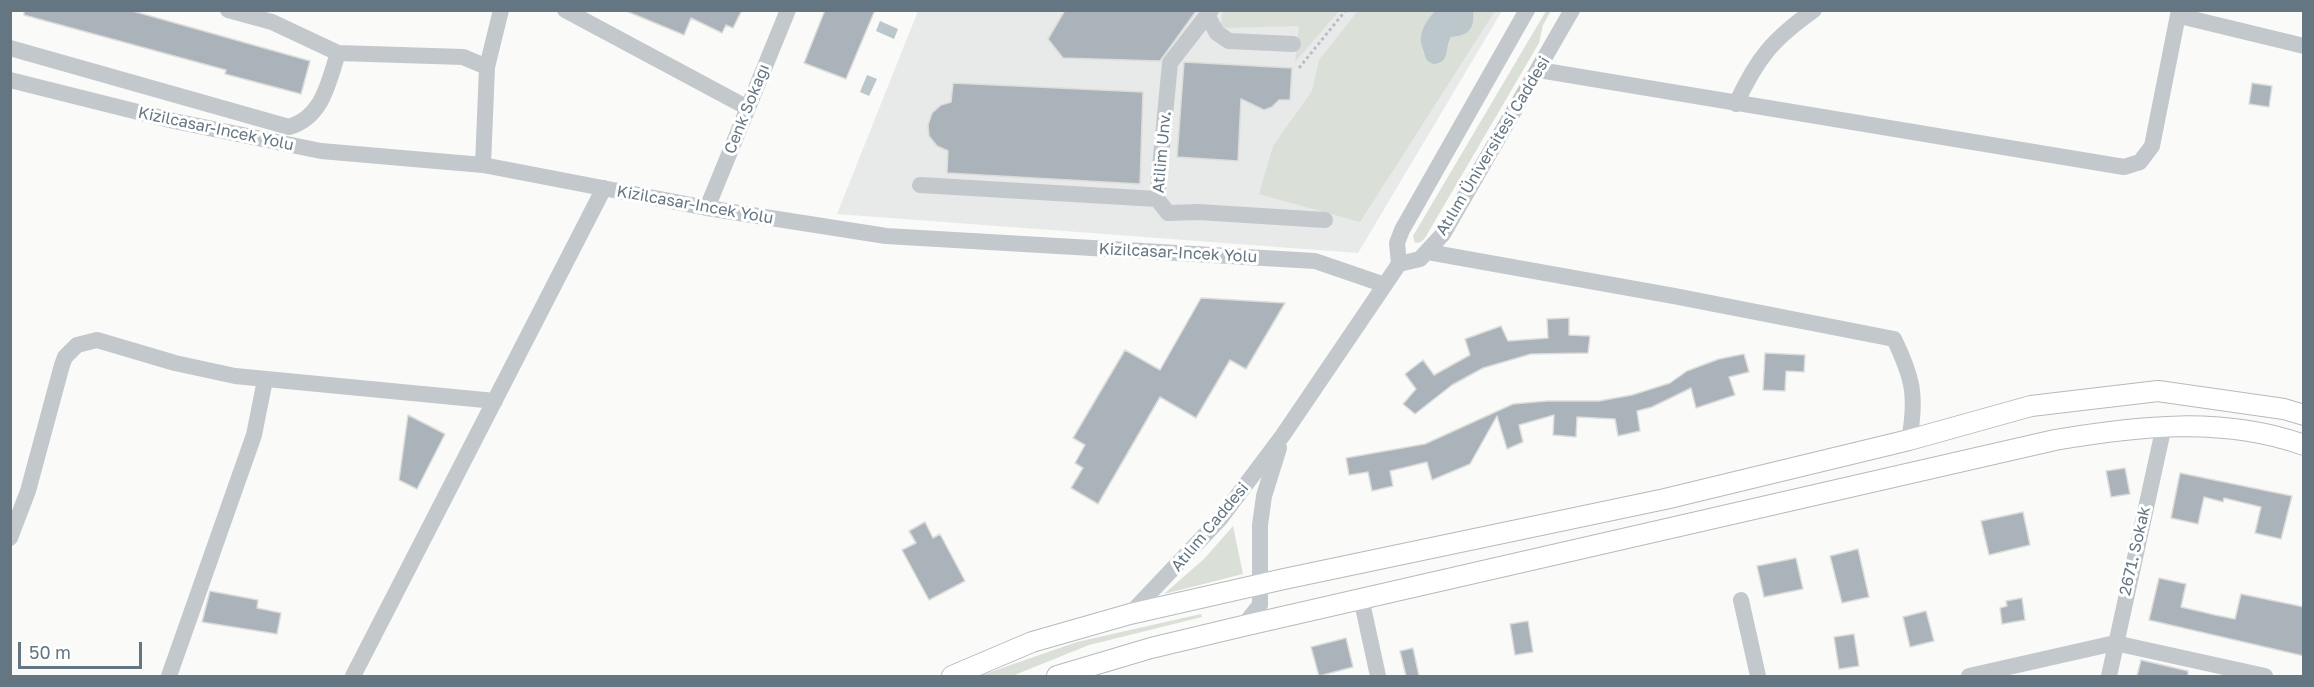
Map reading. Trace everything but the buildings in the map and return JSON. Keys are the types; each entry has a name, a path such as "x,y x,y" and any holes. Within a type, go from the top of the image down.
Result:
{"main road":[{"path":"952,676 1040,640 1130,614 1261,584 1665,499 1909,440 2031,405 2158,391 2284,408 2304,415"},
{"path":"1057,676 1151,648 1243,626 2008,449 2102,432 2195,425 2241,430 2304,444"}],"street":[{"path":"228,10 266,16 338,53 464,57 487,67"},
{"path":"483,165 487,67 501,10"},
{"path":"565,10 748,108"},
{"name":"Cenk Sokağı","path":"707,208 788,10"},
{"path":"1399,264 1397,243 1407,222 1527,10"},
{"name":"Atılım Üniversitesi Caddesi","path":"1399,264 1420,260 1453,219 1572,10"},
{"path":"1736,104 1753,67 1783,32 1814,10"},
{"name":"Atilim Unv.","path":"1209,13 1217,33 1229,41 1293,44"},
{"name":"Atilim Unv.","path":"1209,13 1170,63 1157,199 1168,213 1198,212 1324,220"},
{"path":"1539,70 2124,167 2140,162 2152,146 2180,13 2304,46"},
{"path":"10,48 289,128 304,123 316,110 338,53"},
{"name":"Kizilcasar-Incek Yolu","path":"10,80 174,121 321,151 483,165 707,208 886,236 1315,261 1385,285"},
{"path":"920,185 1157,199"},
{"path":"353,676 604,188"},
{"path":"1428,252 1674,296 1894,339 1908,367 1915,407 1909,440"},
{"name":"Atılım Caddesi","path":"1130,614 1220,519 1283,435 1399,264"},
{"path":"10,538 28,491 62,365 65,357 77,345 97,340 176,363 265,380 495,401"},
{"path":"169,676 254,435 265,380"},
{"name":"2671. Sokak","path":"2109,676 2164,426"},
{"name":"Atılım Caddesi","path":"1243,626 1260,605 1260,525 1264,496 1283,435"},
{"path":"1361,598 1378,676"},
{"path":"1741,600 1758,676"},
{"path":"1969,676 2115,643 2265,676"}],"path":[{"path":"1299,68 1346,10"}],"shaded area":[{"path":"1339,10 1295,62 1299,26 1221,28 1222,11"},
{"path":"1436,10 1473,11 1473,22 1472,27 1466,33 1451,37 1445,58 1433,64 1426,58 1421,39 1425,24"},
{"path":"918,11 1502,11 1358,253 837,214"},
{"path":"1358,11 1495,11 1360,222 1259,194 1273,146 1312,91 1319,60"},
{"path":"1546,11 1551,11 1543,25 1539,43 1425,238 1415,243 1413,236"},
{"path":"880,21 898,29 894,39 876,31"},
{"path":"867,75 877,79 869,96 860,92"},
{"path":"1233,526 1243,574 1164,594 1204,559"},
{"path":"1201,614 1202,617 1089,645 1012,676 979,676 1077,642"}]}
